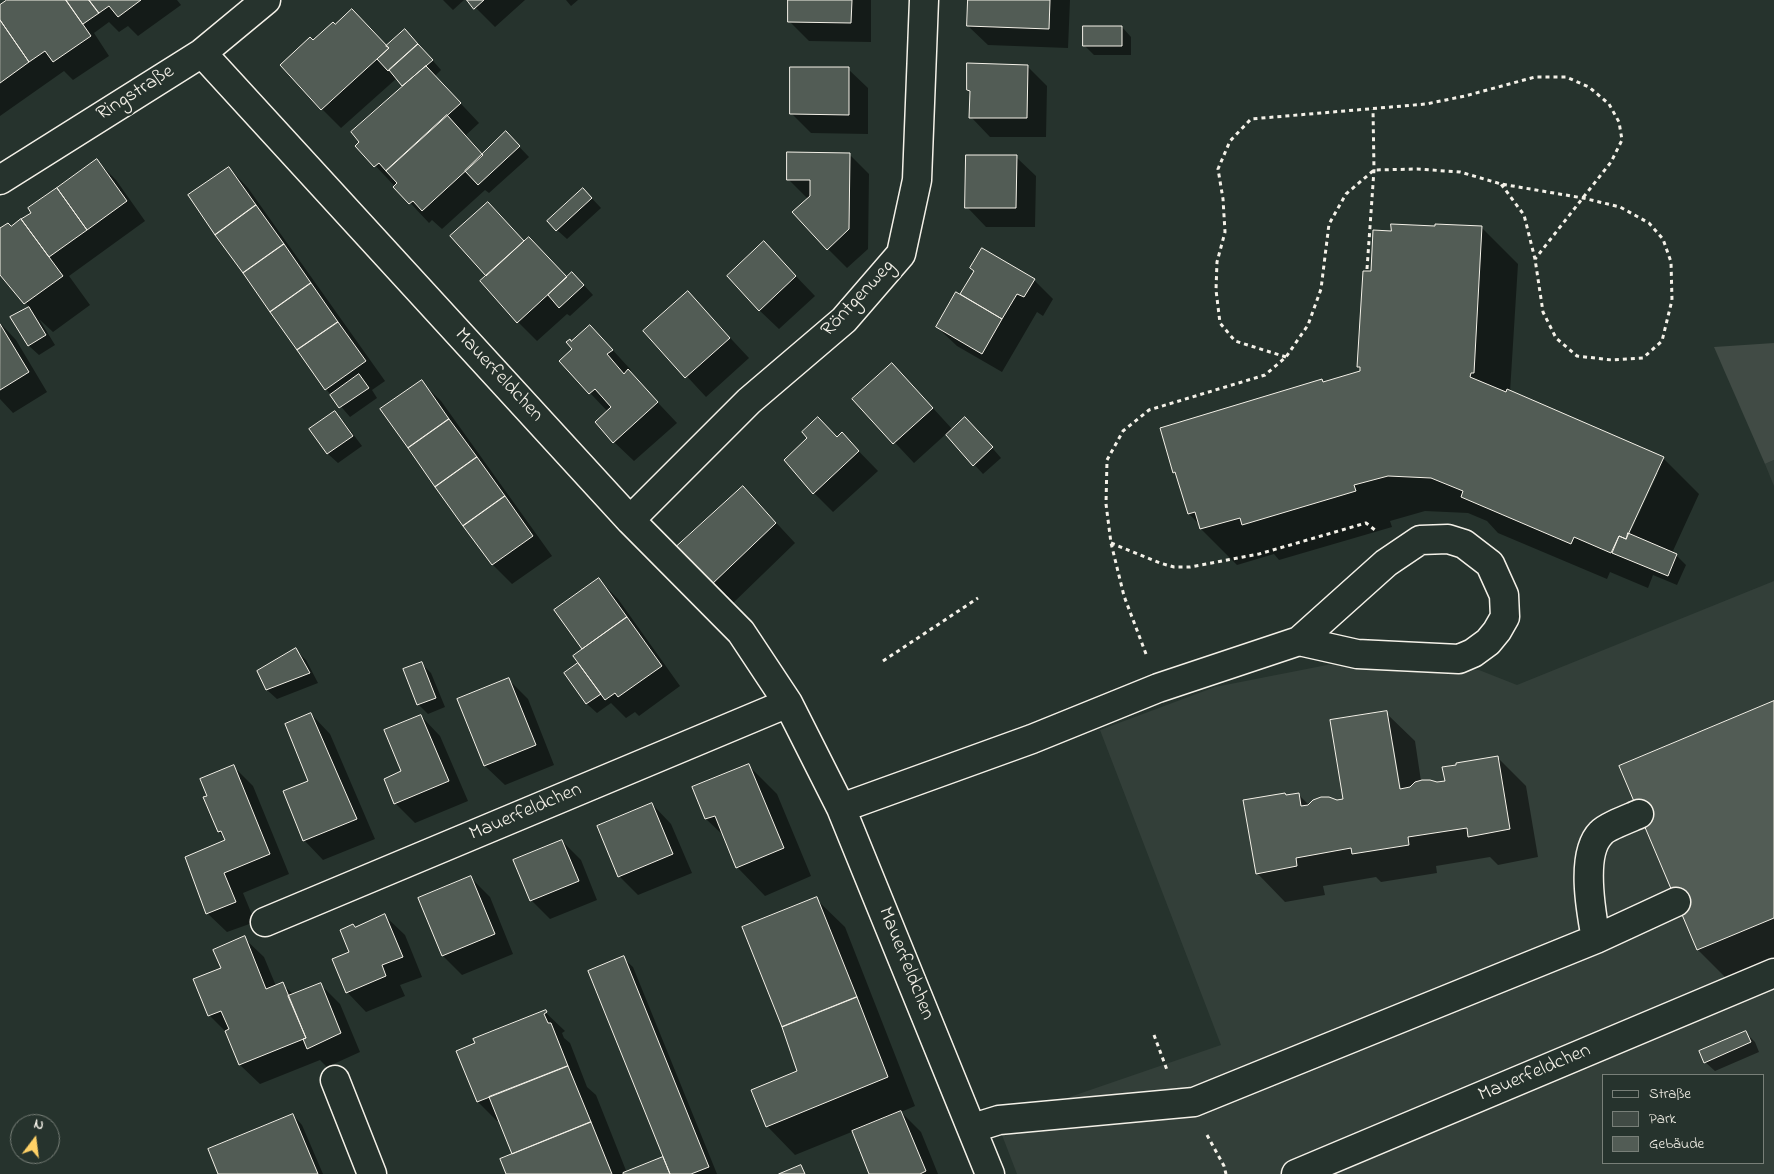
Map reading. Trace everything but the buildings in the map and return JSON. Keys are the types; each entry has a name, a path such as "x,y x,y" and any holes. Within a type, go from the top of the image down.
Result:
{"street":[{"name":"Ringstraße","path":"0,180 202,53 266,0"},
{"name":"Röntgenweg","path":"630,520 749,401 844,320 901,254 917,180 924,0"},
{"name":"Mauerfeldchen","path":"202,53 630,520 741,632 788,703 841,808 973,1128 990,1174"},
{"path":"841,808 1032,739 1158,688 1299,641 1386,563 1420,540 1448,539 1464,544 1490,564 1504,595 1505,617 1497,631 1488,642 1473,653 1459,659 1357,654 1299,641"},
{"name":"Mauerfeldchen","path":"265,922 788,703"},
{"path":"1596,939 1591,914 1588,877 1592,846 1601,832 1639,814"},
{"path":"973,1128 999,1120 1194,1102 1596,939 1676,902"},
{"name":"Mauerfeldchen","path":"1296,1174 1774,973"},
{"path":"335,1080 372,1174"}],"path":[{"path":"1286,357 1235,341 1220,323 1216,290 1217,262 1225,232 1223,199 1218,169 1230,141 1251,119 1426,104 1465,96 1534,77 1566,78 1589,87 1609,104 1620,122 1622,140 1612,162 1535,259"},
{"path":"1367,269 1374,170 1373,109"},
{"path":"1158,688 1124,596 1111,543 1106,504 1107,460 1124,431 1149,410 1265,375 1286,357 1308,325 1321,289 1330,224 1346,194 1374,170 1417,169 1460,172 1500,184 1583,198 1620,207 1649,223 1663,239 1671,262 1672,300 1662,341 1644,358 1612,360 1577,356 1556,338 1543,312 1535,259 1524,216 1500,184"},
{"path":"1111,543 1160,563 1174,567 1190,567 1260,554 1366,523 1374,528 1386,563"},
{"path":"883,661 978,598"}],"shaded area":[{"path":"1774,460 1774,486 1765,464"},
{"path":"1774,581 1774,1174 1017,1174 997,1122 1221,1045 1100,730 1215,687 1327,665 1385,663 1479,670 1517,685"}],"green space":[{"path":"1774,343 1774,460 1765,464 1714,347"}]}
